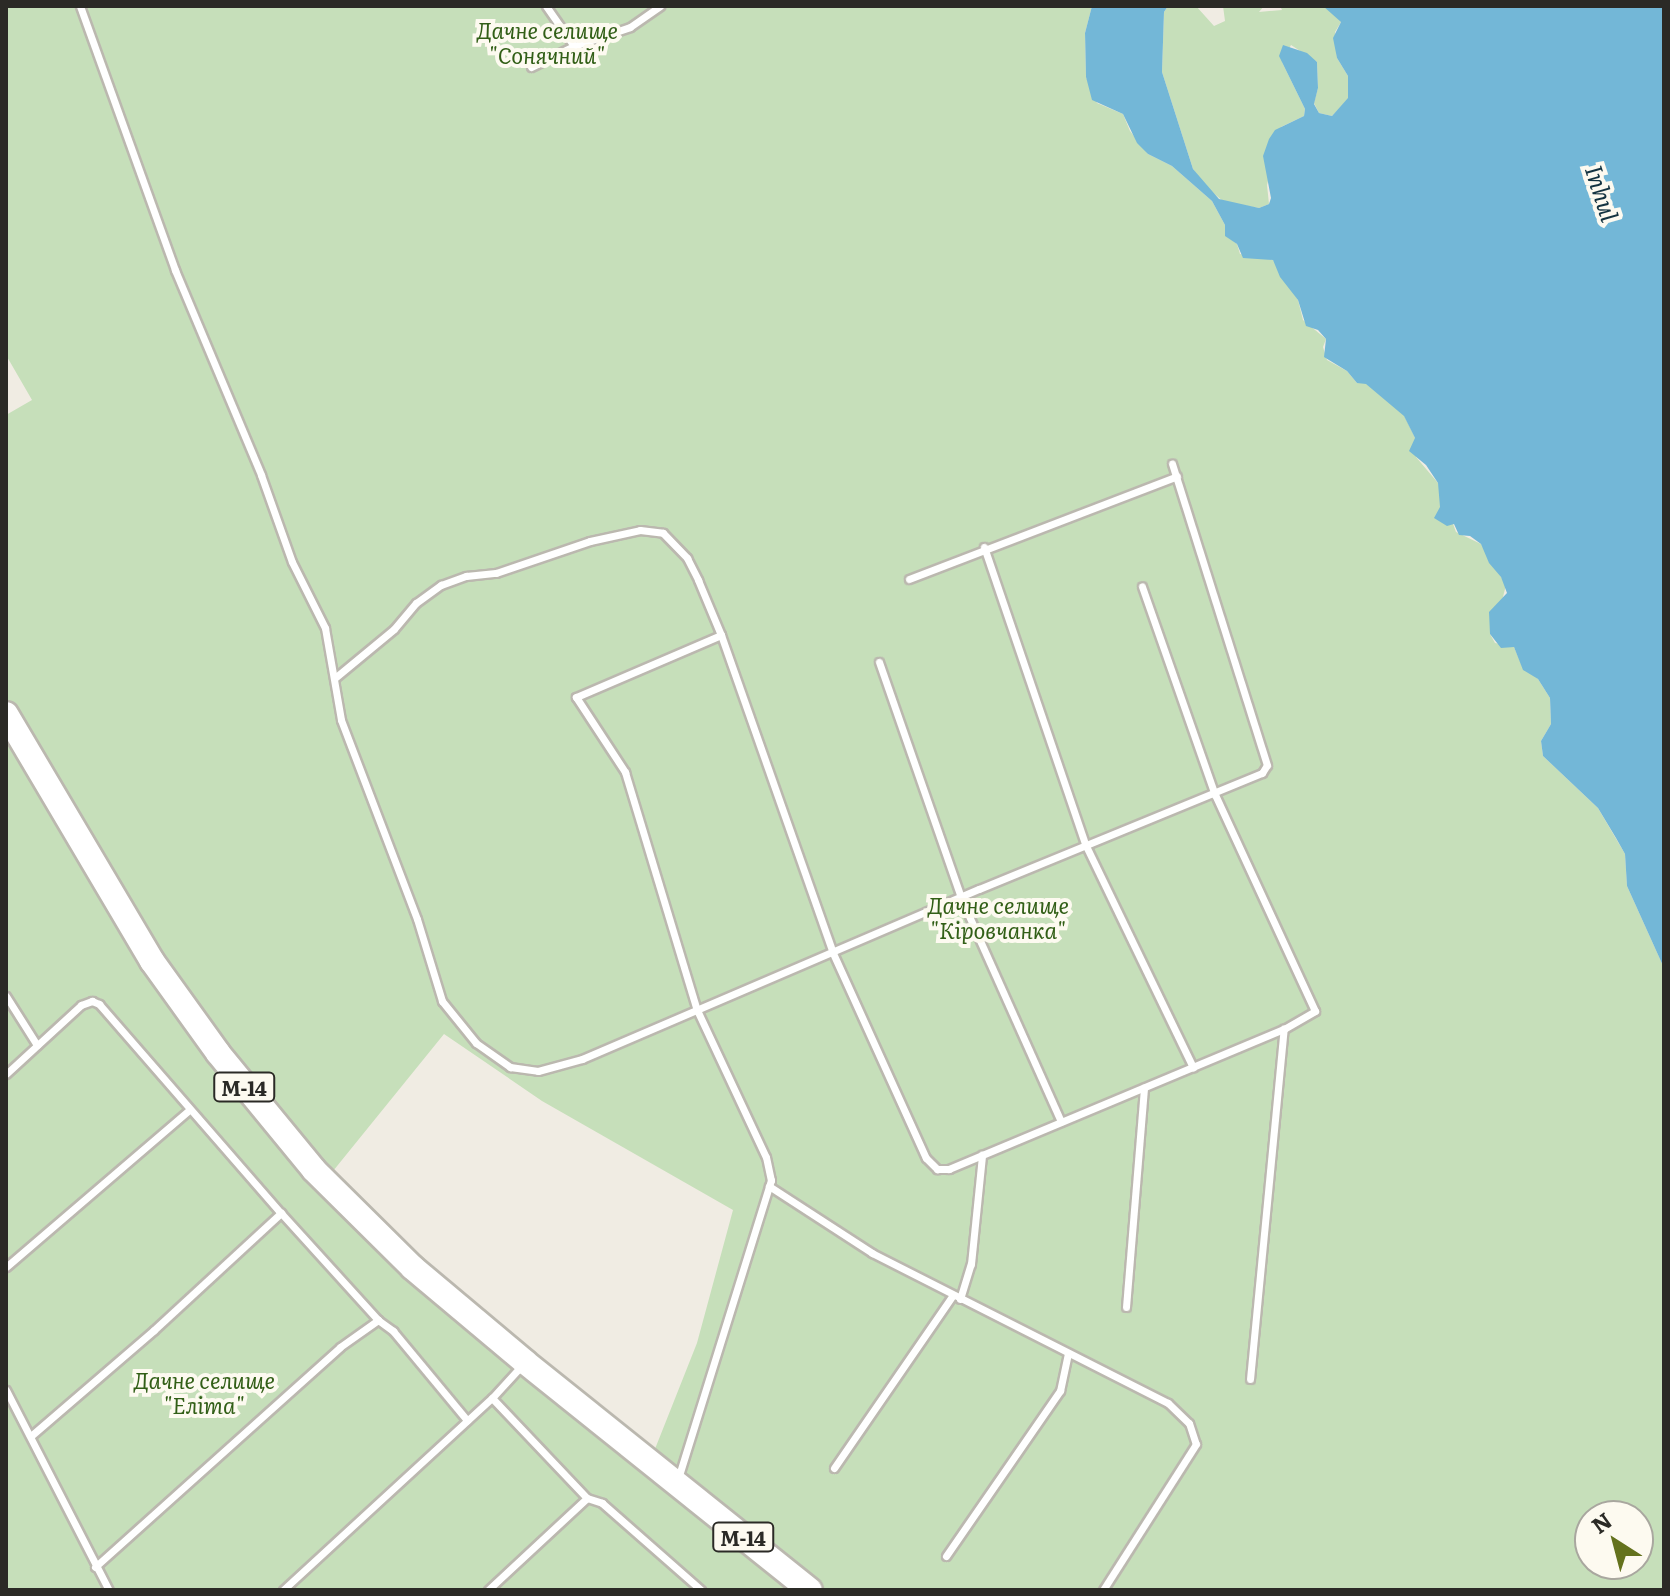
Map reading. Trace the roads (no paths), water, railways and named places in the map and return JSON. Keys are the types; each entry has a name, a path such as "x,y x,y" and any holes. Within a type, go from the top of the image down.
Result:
{"highway":[{"name":"М-14","path":"6,714 152,961 286,1140 378,1236 525,1362 810,1590"}],"lane":[{"path":"80,6 175,270 261,475 292,562 318,608 336,677 335,693 341,720 417,919 442,1001 476,1043 510,1067 538,1071 582,1059 832,951 1256,777 1267,765 1172,464"},
{"path":"546,6 574,46"},
{"path":"531,67 574,46 630,27 660,6"},
{"path":"909,579 984,547 1177,476"},
{"path":"336,677 394,629 416,603 441,585 466,576 496,573 590,541 640,530 663,533 682,551 721,635 832,951 926,1158 937,1169 949,1169 1284,1029 1315,1011 1215,795 1142,586"},
{"path":"984,547 1086,846 1193,1067"},
{"path":"676,1484 769,1186 766,1157 697,1010 625,772 576,697 721,635"},
{"path":"879,662 961,898 1061,1122"},
{"path":"6,996 37,1045"},
{"path":"6,1074 81,1005 92,1001 99,1004 281,1213 378,1320 393,1331 467,1420"},
{"path":"1250,1379 1284,1029"},
{"path":"1126,1307 1144,1088"},
{"path":"6,1267 189,1110"},
{"path":"834,1468 957,1297 971,1264 982,1155"},
{"path":"769,1186 872,1253 1168,1403 1189,1423 1196,1444 1103,1590"},
{"path":"32,1435 154,1330 281,1213"},
{"path":"95,1567 340,1347 378,1320"},
{"path":"946,1556 1060,1391 1068,1354"},
{"path":"283,1590 492,1398 525,1362"},
{"path":"6,1390 32,1435 109,1590"},
{"path":"492,1398 587,1498 602,1503 701,1590"},
{"path":"488,1590 587,1498"}],"water":[{"name":"Inhul","path":"1092,6 1168,6 1164,12 1162,72 1193,169 1219,199 1259,208 1269,204 1271,198 1263,156 1269,139 1275,130 1304,116 1305,109 1279,56 1283,45 1307,53 1317,62 1318,88 1314,104 1319,113 1332,116 1348,98 1348,76 1337,58 1333,38 1341,22 1323,6 1664,6 1664,968 1627,886 1625,854 1616,838 1598,808 1543,756 1541,741 1551,724 1550,698 1538,679 1523,670 1514,647 1501,648 1490,634 1489,612 1507,593 1501,577 1489,563 1481,544 1470,536 1459,535 1454,524 1447,526 1434,518 1440,507 1438,483 1426,465 1409,451 1415,438 1404,416 1366,384 1357,383 1347,371 1324,357 1326,339 1318,330 1306,326 1298,300 1280,277 1273,260 1243,258 1237,244 1225,236 1225,225 1212,201 1172,166 1148,154 1137,143 1123,114 1092,100 1086,77 1085,33"}],"park label":[{"name":"Дачне селище \"Сонячний\"","path":"547,42"},
{"name":"Дачне селище \"Кіровчанка\"","path":"998,916"},
{"name":"Дачне селище \"Еліта\"","path":"204,1392"}]}
